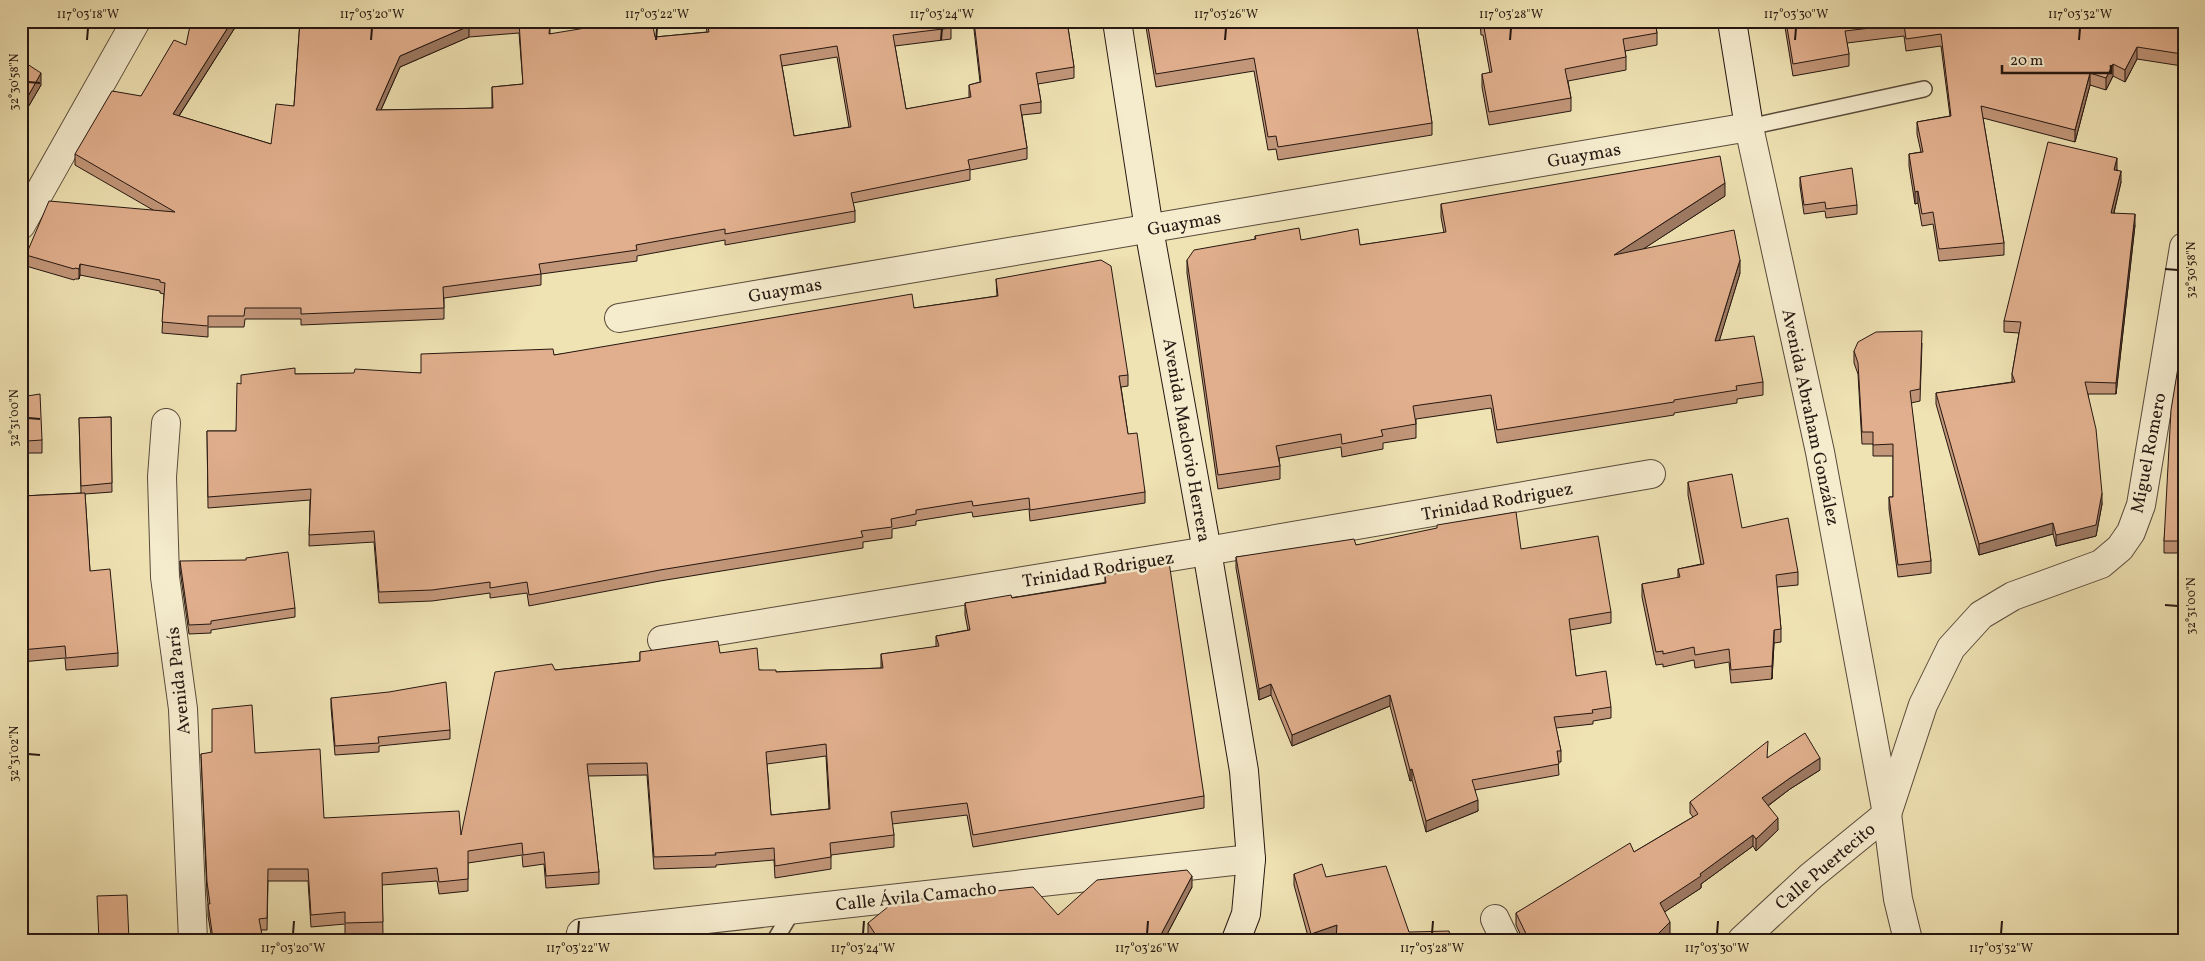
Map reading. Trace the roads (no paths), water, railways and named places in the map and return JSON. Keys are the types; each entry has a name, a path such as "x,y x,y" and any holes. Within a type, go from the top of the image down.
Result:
{"street":[{"path":"21,225 136,21"},
{"name":"Avenida Maclovio Herrera","path":"1116,21 1149,229 1207,551 1244,771 1251,859 1246,914 1236,940"},
{"name":"Avenida Abraham González","path":"1732,21 1750,128 1820,452 1887,814 1898,899 1908,940"},
{"name":"Guaymas","path":"619,318 1750,128"},
{"name":"Miguel Romero","path":"1887,814 1923,705 1951,648 1981,615 2013,596 2101,564 2120,548 2131,532 2141,505 2184,247"},
{"name":"Avenida París","path":"166,423 162,477 165,577 183,709 193,940"},
{"name":"Trinidad Rodriguez","path":"662,640 1207,551 1651,474"},
{"name":"Calle Puertecito","path":"1742,940 1810,876 1887,814"},
{"name":"Calle Ávila Camacho","path":"581,936 793,910 1251,859"}],"lane":[{"path":"1750,128 1924,89"},
{"path":"775,940 793,910"}]}
